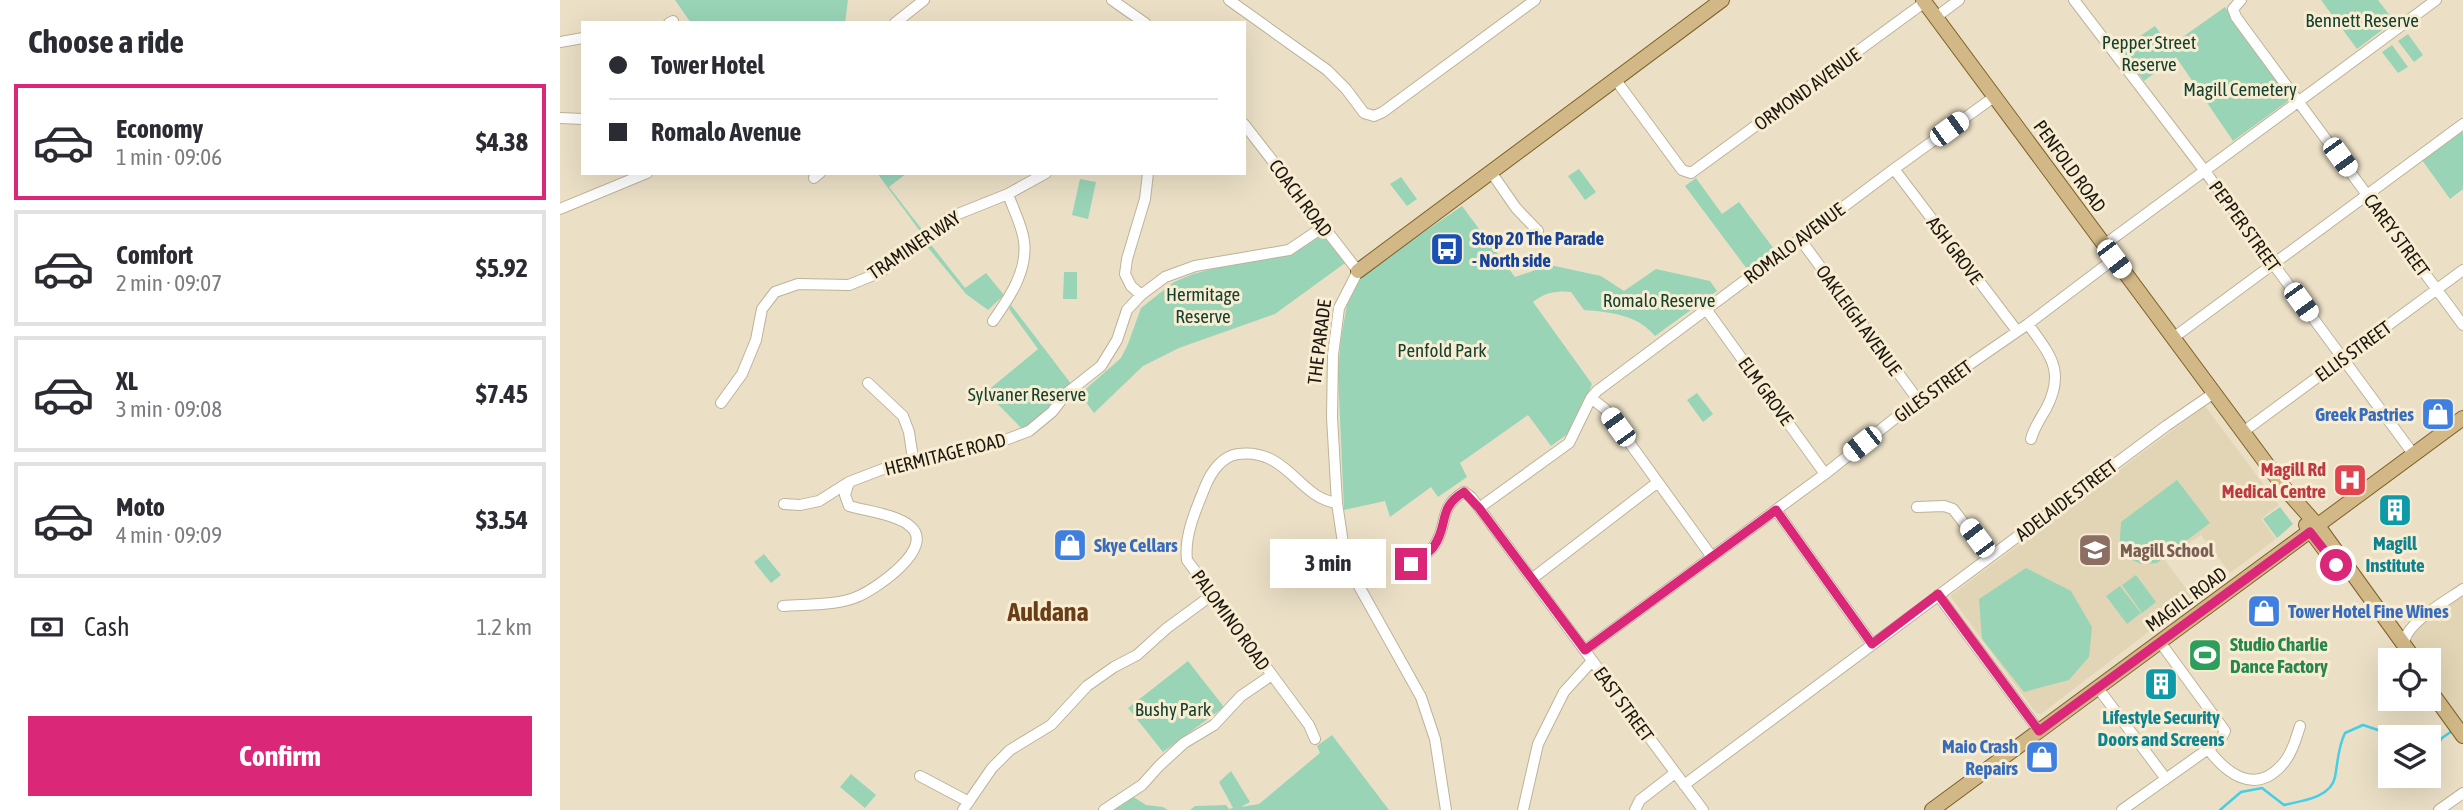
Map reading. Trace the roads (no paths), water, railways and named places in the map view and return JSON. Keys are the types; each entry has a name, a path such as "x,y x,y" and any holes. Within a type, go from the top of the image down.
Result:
{"main road":[{"name":"THE PARADE","path":"1358,271 1718,1"},
{"name":"PENFOLD ROAD","path":"1924,1 2314,529"},
{"name":"MAGILL ROAD","path":"1940,808 2039,731 2463,418"},
{"path":"2314,529 2407,648"},
{"path":"2314,529 2399,648"},
{"path":"2441,694 2463,724"},
{"path":"2441,706 2463,736"}],"street":[{"path":"898,21 924,0"},
{"path":"1112,0 1142,21"},
{"path":"1229,0 1326,71 1346,89 1364,113 1370,116 1382,113 1535,0"},
{"path":"1936,17 1959,0"},
{"name":"PEPPER STREET","path":"2074,0 2204,170 2414,455"},
{"path":"2104,245 2436,0"},
{"name":"ORMOND AVENUE","path":"1615,79 1682,170 1688,173 1924,1"},
{"name":"CAREY STREET","path":"2237,4 2236,17 2463,325"},
{"path":"560,42 581,38"},
{"name":"ROMALO AVENUE","path":"1479,508 1569,443 1597,391 1994,97"},
{"path":"560,118 581,119"},
{"path":"2173,338 2463,124"},
{"name":"COACH ROAD","path":"1246,127 1358,271"},
{"name":"ASH GROVE","path":"1894,169 2017,331"},
{"path":"1491,172 1516,208 1538,231"},
{"path":"560,209 643,175"},
{"name":"TRAMINER WAY","path":"721,403 742,374 756,340 762,309 775,292 798,284 849,285 881,272 948,218 1008,194 1042,175"},
{"path":"1141,295 1131,286 1125,274 1145,199 1148,175"},
{"path":"993,321 1017,282 1023,261 1024,241 1008,194"},
{"name":"HERMITAGE ROAD","path":"784,504 800,505 819,501 849,482 913,459 968,450 1029,431 1052,412 1067,393 1101,366 1117,340 1127,310 1141,295 1165,277 1195,266 1289,250 1323,227"},
{"name":"OAKLEIGH AVENUE","path":"1800,239 1918,400"},
{"name":"GILES STREET","path":"1585,650 1825,474 1918,400 2028,324 2114,259"},
{"name":"ELLIS STREET","path":"2242,432 2463,270"},
{"name":"THE PARADE","path":"1358,271 1339,307 1333,355 1332,404 1337,503 1346,563 1421,697 1436,739 1446,810"},
{"name":"ELM GROVE","path":"1706,309 1825,474"},
{"path":"2028,324 2055,366 2057,381 2031,439"},
{"path":"868,383 903,416 909,432 913,459"},
{"name":"ADELAIDE STREET","path":"1684,785 1938,594 2214,393"},
{"path":"1591,398 1605,409 1712,557"},
{"name":"PALOMINO ROAD","path":"1315,739 1309,725 1187,560 1185,547 1206,483 1218,465 1229,455 1250,452 1273,458 1321,497 1337,503"},
{"path":"783,607 858,597 881,583 908,559 916,547 918,539 913,528 900,520 849,506 845,495 849,482"},
{"path":"1532,578 1658,482"},
{"name":"EAST STREET","path":"1411,564 1435,546 1445,511 1453,499 1464,492 1471,497 1703,810"},
{"path":"1917,507 1944,506 1953,509 1990,557"},
{"path":"1776,510 1872,644"},
{"path":"2404,644 2411,626 2463,589"},
{"path":"1938,594 2039,731"},
{"path":"920,776 966,806 992,768 1010,750 1051,725 1087,686 1136,655 1212,595"},
{"path":"2393,629 2411,626"},
{"path":"2122,810 2221,739 2224,728 2160,642"},
{"path":"1523,810 1538,744 1564,692 1592,661"},
{"path":"1104,810 1142,785 1184,743 1214,724 1241,696 1272,676"},
{"path":"2098,688 2166,779"},
{"path":"2208,748 2219,763 2239,777 2253,779 2270,775 2283,765 2300,726"},
{"path":"1635,810 1640,800 1675,773"},
{"path":"2440,810 2463,793"}],"waterway":[{"path":"2220,810 2241,792 2262,788 2284,805 2322,794 2328,790 2335,777 2345,733 2363,725 2378,730"},
{"path":"2441,740 2452,731"}],"place":[{"name":"Stop 20 The Parade - North side","path":"1447,249"},
{"name":"Greek Pastries","path":"2438,414"},
{"name":"Magill Rd Medical Centre","path":"2350,480"},
{"name":"Magill Institute","path":"2395,510"},
{"name":"Skye Cellars","path":"1070,545"},
{"name":"Magill School","path":"2095,550"},
{"name":"Tower Hotel Fine Wines","path":"2264,611"},
{"name":"Studio Charlie Dance Factory","path":"2205,655"},
{"name":"Lifestyle Security Doors and Screens","path":"2161,684"},
{"name":"Maio Crash Repairs","path":"2042,757"}],"district":[{"name":"Auldana","path":"1048,612"}],"park label":[{"name":"Bennett Reserve","path":"2362,20"},
{"name":"Pepper Street Reserve","path":"2149,53"},
{"name":"Magill Cemetery","path":"2240,89"},
{"name":"Romalo Reserve","path":"1659,300"},
{"name":"Hermitage Reserve","path":"1203,305"},
{"name":"Penfold Park","path":"1442,350"},
{"name":"Sylvaner Reserve","path":"1027,394"},
{"name":"Bushy Park","path":"1173,709"}]}
